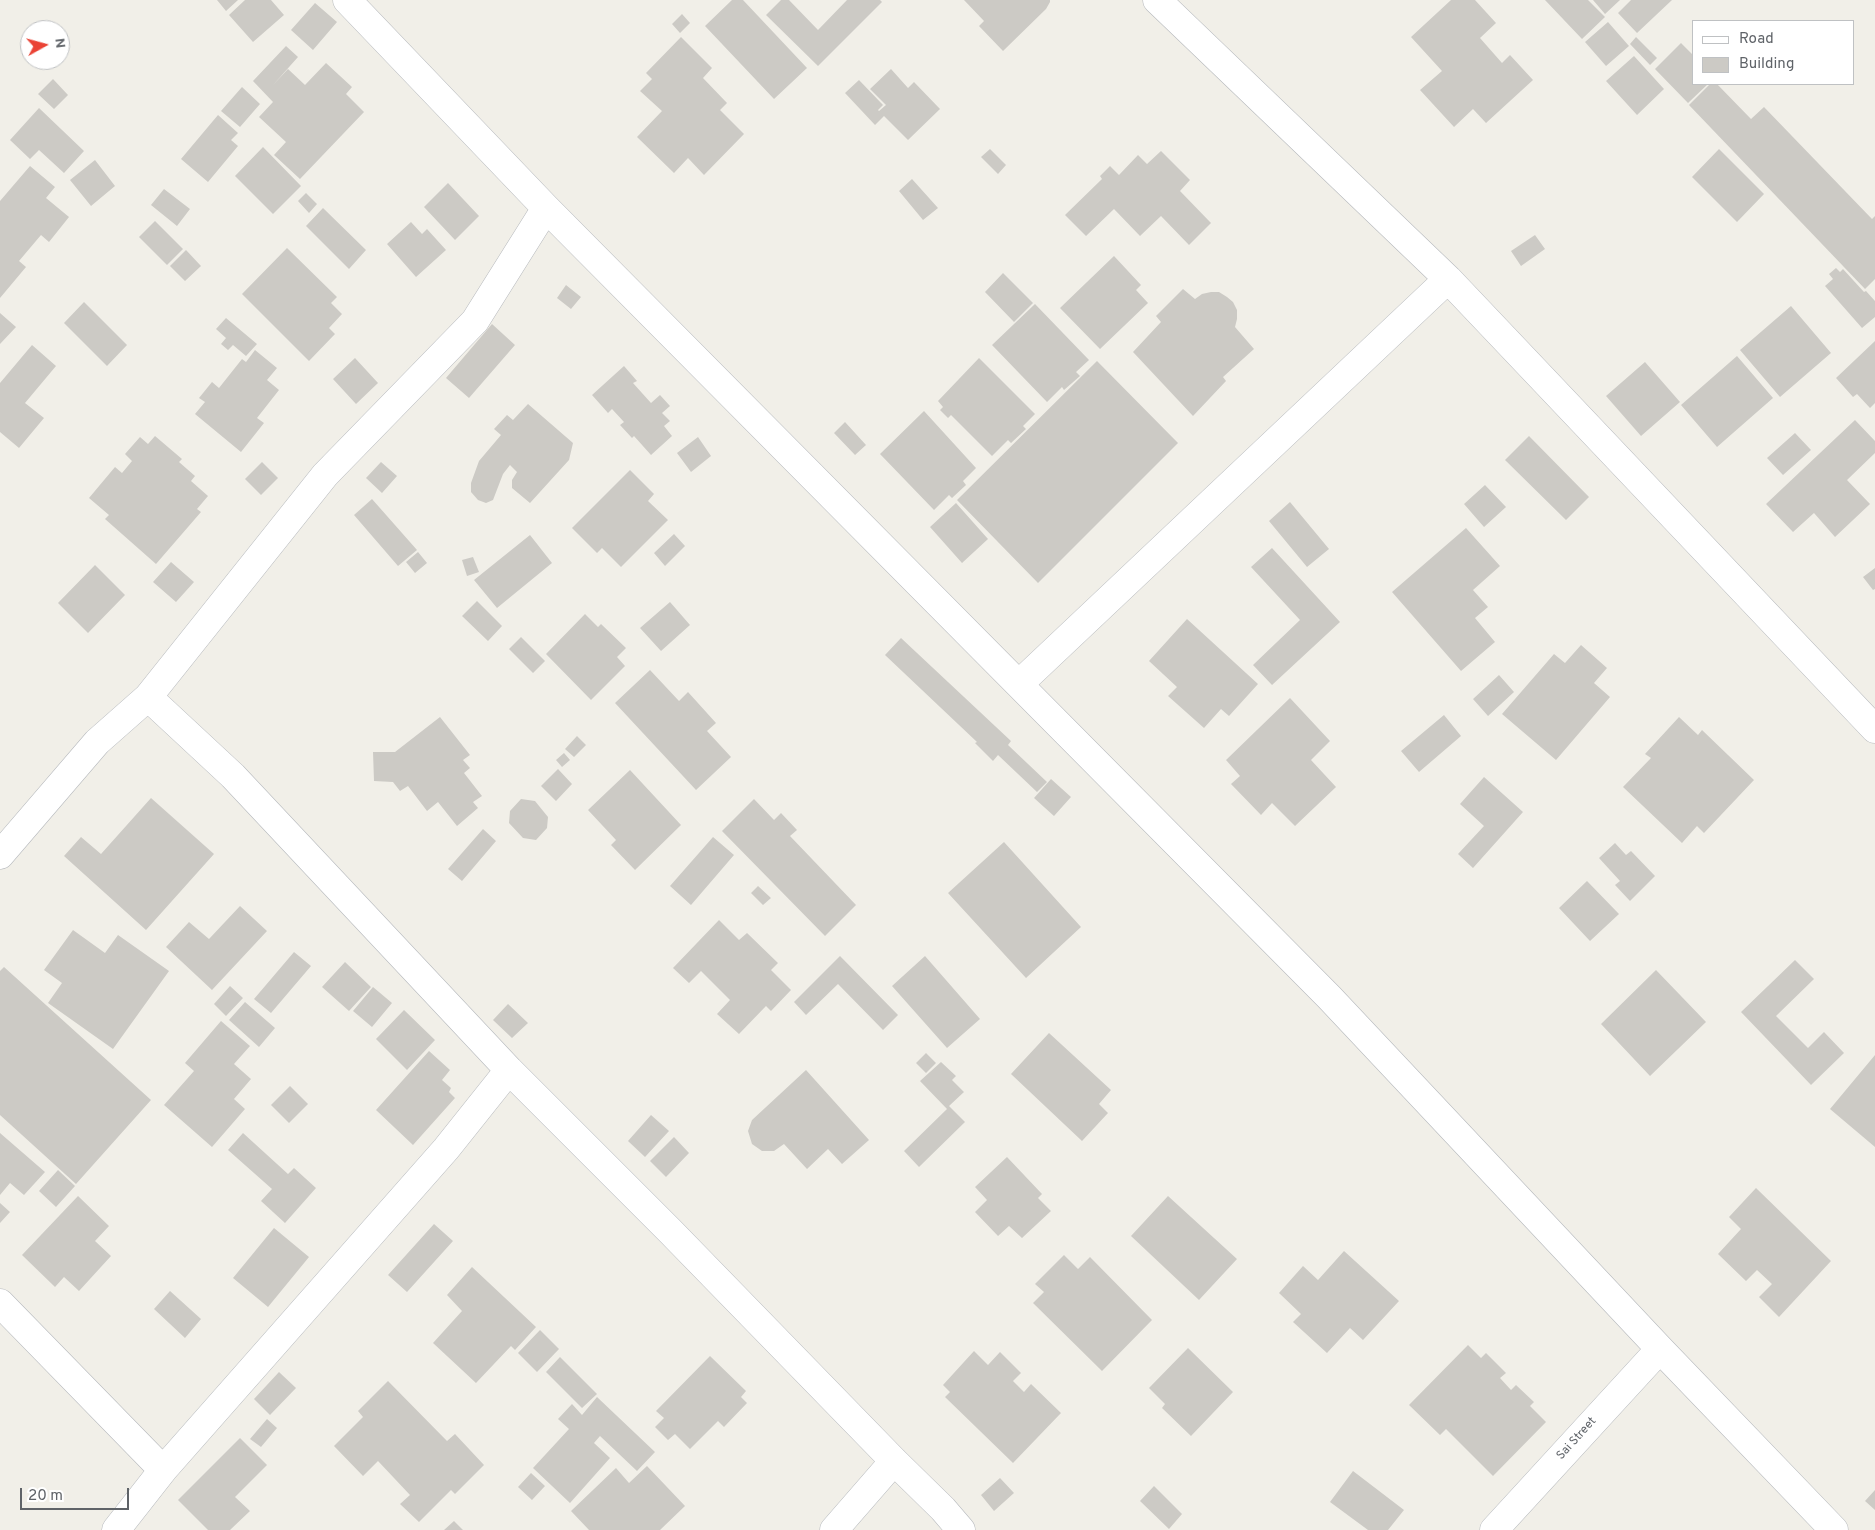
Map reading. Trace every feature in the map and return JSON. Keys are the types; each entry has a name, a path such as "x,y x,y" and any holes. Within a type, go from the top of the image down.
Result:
{"street":[{"path":"347,0 546,208 1329,997 1660,1349 1834,1530"},
{"path":"1157,0 1448,278 1875,729"},
{"path":"0,854 97,742 148,697 325,475 475,321 546,208"},
{"path":"1019,684 1448,278"},
{"path":"148,697 233,776 509,1070 671,1232 894,1461 943,1508 961,1530"},
{"path":"116,1530 163,1470 446,1148 509,1070"},
{"path":"0,1303 163,1470"},
{"name":"Sai Street","path":"1494,1530 1660,1349"},
{"path":"834,1530 894,1461"}],"building":[{"path":"217,0 238,0 226,11"},
{"path":"245,0 271,0 284,15 253,42 229,15"},
{"path":"732,0 743,0 807,68 774,99 705,26"},
{"path":"781,0 789,0 818,30 847,0 880,0 882,2 818,66 766,15"},
{"path":"964,0 1050,0 1050,2 1046,9 1003,51 979,26 984,21"},
{"path":"1451,0 1475,0 1496,23 1480,38 1502,63 1510,55 1533,80 1486,123 1473,109 1454,127 1420,90 1442,71 1411,37"},
{"path":"1545,0 1588,0 1605,17 1582,39"},
{"path":"1593,0 1620,0 1605,14"},
{"path":"1631,0 1672,0 1637,33 1618,13"},
{"path":"315,3 337,22 313,50 291,30"},
{"path":"682,14 690,23 680,33 672,24"},
{"path":"1608,22 1629,46 1606,66 1585,42"},
{"path":"681,37 712,68 703,78 727,103 720,110 744,134 704,175 688,158 674,173 637,137 662,111 640,91 652,79 646,73"},
{"path":"1636,37 1657,58 1650,65 1630,44"},
{"path":"1681,43 1692,54 1692,85 1707,85 1688,103 1655,69"},
{"path":"286,46 298,57 273,85 288,69 305,85 326,63 352,87 346,94 364,112 300,179 274,155 286,142 259,117 273,102 253,81"},
{"path":"1634,56 1664,89 1637,115 1606,81"},
{"path":"891,69 908,88 914,82 940,109 908,140 884,116 875,125 845,93 859,80 883,105 879,111 886,105 870,89"},
{"path":"53,79 68,95 54,109 38,94"},
{"path":"1709,85 1718,85 1751,119 1764,107 1872,219 1875,216 1875,279 1865,289 1689,105"},
{"path":"242,87 260,104 240,127 221,111"},
{"path":"39,108 84,151 64,173 39,150 30,159 10,140"},
{"path":"218,115 238,133 231,140 238,146 208,182 181,159"},
{"path":"263,147 301,186 273,214 235,176"},
{"path":"990,149 1006,165 998,174 981,157"},
{"path":"1719,149 1764,194 1737,222 1692,177"},
{"path":"1161,151 1190,180 1180,191 1211,223 1189,245 1161,216 1140,236 1114,209 1086,236 1065,215 1102,179 1100,176 1110,166 1119,175 1138,155 1147,164"},
{"path":"95,160 115,186 91,206 70,180"},
{"path":"30,166 55,187 46,198 69,217 49,242 41,235 19,261 26,267 0,298 0,201"},
{"path":"912,179 938,208 923,220 899,191"},
{"path":"448,183 479,216 455,240 424,207"},
{"path":"164,189 190,209 177,226 151,205"},
{"path":"306,193 317,204 309,213 298,201"},
{"path":"323,208 366,250 349,269 306,226"},
{"path":"155,221 183,249 167,265 139,237"},
{"path":"411,222 422,234 427,229 446,250 416,277 387,244"},
{"path":"1535,235 1545,249 1521,266 1511,251"},
{"path":"287,248 337,297 331,303 342,314 329,328 335,334 309,361 242,294"},
{"path":"186,250 201,266 185,281 170,266"},
{"path":"1114,256 1141,285 1136,290 1148,303 1100,349 1060,308"},
{"path":"1836,268 1840,272 1843,269 1875,301 1875,317 1862,328 1825,286 1833,279 1829,274"},
{"path":"1003,273 1033,303 1014,322 985,292"},
{"path":"566,285 581,297 571,309 557,298"},
{"path":"1183,289 1195,299 1202,294 1219,292 1233,302 1237,310 1235,327 1254,349 1223,377 1226,381 1193,416 1133,352 1161,322 1156,316"},
{"path":"84,302 127,345 107,366 64,323"},
{"path":"1035,304 1089,360 1076,372 1080,376 1064,390 1062,387 1047,402 992,345"},
{"path":"1791,306 1831,353 1780,397 1740,350"},
{"path":"0,313 16,327 0,344"},
{"path":"226,318 257,344 246,356 233,345 228,350 221,344 226,338 216,329"},
{"path":"492,324 515,345 469,398 446,378"},
{"path":"1875,341 1875,403 1870,408 1857,394 1853,397 1836,378"},
{"path":"32,345 56,366 25,403 44,418 19,448 0,432 0,383"},
{"path":"255,350 277,368 267,380 279,390 257,418 264,423 241,452 195,414 205,402 199,398 212,382 219,388 242,359 246,362"},
{"path":"1737,356 1773,398 1717,447 1681,405"},
{"path":"355,358 378,383 356,404 333,379"},
{"path":"979,358 1035,414 1023,426 1026,429 1011,443 1008,440 992,456 951,415 948,418 940,410 943,407 938,401"},
{"path":"1097,361 1178,443 1038,583 957,500"},
{"path":"1645,362 1680,402 1641,436 1606,396"},
{"path":"624,366 637,381 633,383 651,403 660,395 670,406 662,413 670,421 664,426 672,436 651,455 634,436 632,438 620,425 624,422 612,409 608,413 592,395"},
{"path":"528,404 573,443 569,460 530,503 512,488 512,480 517,472 510,465 503,474 493,500 486,503 478,500 471,492 471,483 479,461 501,435 494,429 507,415 513,420"},
{"path":"924,411 976,468 963,481 966,485 952,498 949,495 934,510 880,454"},
{"path":"1855,420 1875,441 1875,453 1847,480 1870,504 1835,537 1814,513 1793,532 1766,504"},
{"path":"845,422 866,445 855,455 834,433"},
{"path":"1795,433 1811,450 1783,475 1767,458"},
{"path":"155,436 182,459 179,462 195,476 191,481 208,496 197,509 201,512 156,564 105,519 109,515 89,498 115,467 122,473 132,461 125,454 140,437 148,444"},
{"path":"1529,436 1589,497 1566,520 1505,460"},
{"path":"698,437 711,456 691,472 677,453"},
{"path":"262,462 278,478 261,495 245,479"},
{"path":"381,462 397,476 382,493 366,478"},
{"path":"630,470 654,494 648,501 668,520 621,567 602,548 597,553 572,528"},
{"path":"1485,485 1506,507 1484,527 1464,504"},
{"path":"372,499 417,550 398,566 354,515"},
{"path":"1290,502 1329,549 1307,567 1269,521"},
{"path":"956,503 988,539 962,563 930,527"},
{"path":"1466,528 1500,566 1473,590 1488,607 1475,618 1495,642 1461,671 1392,592"},
{"path":"674,534 685,546 665,566 654,553"},
{"path":"530,535 552,563 497,608 474,580"},
{"path":"1272,548 1340,622 1272,685 1253,665 1300,620 1251,567"},
{"path":"418,552 427,563 415,573 406,562"},
{"path":"473,557 479,572 467,576 462,560"},
{"path":"171,562 194,582 176,602 153,582"},
{"path":"95,565 125,595 88,633 58,603"},
{"path":"1875,568 1875,589 1873,590 1863,577"},
{"path":"477,601 502,626 488,641 462,616"},
{"path":"670,602 690,625 661,651 640,628"},
{"path":"585,614 598,627 601,624 626,648 617,657 625,666 591,700 546,654"},
{"path":"1187,619 1258,684 1229,716 1221,709 1204,728 1168,696 1177,687 1149,661"},
{"path":"521,637 545,661 533,673 509,649"},
{"path":"901,638 1011,741 1008,745 1047,782 1037,792 998,755 993,761 975,743 977,742 885,655"},
{"path":"1581,645 1607,668 1594,683 1610,697 1556,760 1502,714 1554,654 1565,663"},
{"path":"650,670 679,701 688,692 716,723 707,731 731,757 696,790 615,703"},
{"path":"1499,675 1514,692 1488,716 1473,699"},
{"path":"1290,698 1330,741 1311,760 1336,787 1295,826 1272,803 1261,815 1231,784 1240,776 1226,760"},
{"path":"1444,715 1461,736 1419,772 1401,751"},
{"path":"440,717 470,755 463,760 470,768 464,773 482,796 473,802 478,808 457,826 438,802 427,811 408,786 400,791 393,782 374,781 373,752 395,752"},
{"path":"1679,717 1698,735 1702,730 1754,780 1704,833 1697,826 1682,843 1623,787 1651,758 1645,754"},
{"path":"577,736 586,745 574,757 565,749"},
{"path":"564,753 570,760 562,767 556,760"},
{"path":"558,769 572,784 556,801 541,786"},
{"path":"630,770 681,825 635,870 611,845 616,840 588,810"},
{"path":"1484,777 1523,812 1473,868 1458,854 1484,826 1460,804"},
{"path":"1051,779 1071,797 1054,816 1034,798"},
{"path":"151,798 214,854 146,930 64,856 81,837 101,854"},
{"path":"521,799 535,801 548,817 547,828 536,840 523,838 509,823 510,811"},
{"path":"754,799 774,820 781,813 797,830 790,836 856,905 825,936 722,831"},
{"path":"483,829 496,841 462,881 448,869"},
{"path":"713,837 734,855 691,905 670,886"},
{"path":"1004,842 1081,927 1026,978 948,893"},
{"path":"1615,843 1626,855 1631,851 1655,876 1630,901 1615,885 1620,881 1599,858"},
{"path":"1587,881 1619,914 1590,941 1559,908"},
{"path":"758,886 771,898 763,905 751,893"},
{"path":"240,906 267,931 212,990 166,947 189,922 209,939"},
{"path":"719,920 739,940 747,933 778,963 771,970 791,990 771,1011 766,1006 739,1034 717,1014 730,1000 701,971 689,983 673,968"},
{"path":"73,930 105,953 118,935 169,971 113,1049 48,1003 62,983 44,970"},
{"path":"294,952 311,966 271,1013 254,999"},
{"path":"840,956 898,1015 883,1030 838,984 806,1015 794,1002"},
{"path":"925,956 980,1019 947,1048 892,986"},
{"path":"1795,960 1814,979 1776,1016 1808,1048 1824,1032 1844,1053 1811,1085 1741,1012"},
{"path":"345,962 371,987 349,1011 322,987"},
{"path":"4,967 151,1100 76,1184 0,1115 0,971"},
{"path":"1656,970 1706,1022 1650,1076 1601,1024"},
{"path":"230,986 243,998 226,1016 214,1004"},
{"path":"373,987 392,1003 372,1027 353,1011"},
{"path":"245,1002 275,1028 259,1047 229,1020"},
{"path":"508,1004 528,1023 512,1038 493,1020"},
{"path":"404,1010 435,1040 407,1070 376,1039"},
{"path":"221,1021 250,1046 234,1064 251,1079 234,1099 245,1109 212,1147 164,1105 194,1071 185,1063"},
{"path":"1049,1033 1111,1090 1099,1104 1108,1113 1082,1141 1011,1074"},
{"path":"429,1051 450,1070 442,1080 451,1088 449,1092 455,1098 413,1145 376,1110"},
{"path":"926,1053 936,1063 926,1073 916,1063"},
{"path":"1875,1055 1875,1147 1830,1109"},
{"path":"941,1062 956,1076 952,1080 964,1092 949,1106 965,1122 919,1167 904,1151 947,1109 920,1081"},
{"path":"806,1070 869,1140 842,1164 828,1149 807,1169 784,1144 774,1151 762,1151 752,1144 748,1131 752,1120"},
{"path":"290,1086 308,1104 289,1123 271,1105"},
{"path":"651,1115 669,1131 645,1157 628,1141"},
{"path":"0,1133 45,1172 24,1195 10,1183 0,1195"},
{"path":"243,1133 288,1174 294,1168 316,1188 285,1223 261,1201 272,1189 228,1150"},
{"path":"674,1137 689,1153 666,1177 650,1161"},
{"path":"1007,1157 1042,1194 1038,1198 1051,1211 1022,1238 1009,1226 998,1236 975,1212 987,1200 975,1187"},
{"path":"58,1170 75,1186 56,1207 39,1191"},
{"path":"1756,1188 1831,1261 1779,1317 1759,1297 1772,1284 1757,1270 1746,1281 1718,1254 1741,1229 1729,1217"},
{"path":"78,1196 109,1226 95,1241 111,1256 79,1291 64,1277 55,1287 22,1255"},
{"path":"1168,1196 1237,1259 1199,1300 1131,1236"},
{"path":"0,1203 10,1212 0,1223"},
{"path":"434,1224 453,1241 407,1292 388,1275"},
{"path":"274,1228 309,1257 268,1307 233,1278"},
{"path":"1344,1251 1399,1301 1363,1340 1350,1328 1327,1353 1293,1322 1301,1314 1279,1293 1303,1266 1318,1280"},
{"path":"1064,1255 1078,1269 1090,1257 1152,1320 1102,1371 1033,1303 1044,1292 1035,1284"},
{"path":"472,1267 536,1327 515,1350 511,1346 476,1383 433,1343 462,1311 447,1295"},
{"path":"170,1291 201,1319 185,1338 154,1309"},
{"path":"540,1330 559,1349 537,1372 518,1353"},
{"path":"1468,1345 1481,1358 1486,1353 1506,1373 1500,1378 1511,1390 1516,1385 1534,1402 1530,1406 1546,1422 1493,1476 1446,1429 1440,1435 1409,1405"},
{"path":"1188,1348 1233,1392 1191,1436 1162,1408 1165,1404 1149,1388"},
{"path":"974,1351 988,1365 1000,1352 1021,1373 1013,1381 1024,1392 1031,1384 1061,1413 1013,1463 945,1397 950,1392 943,1385"},
{"path":"710,1356 746,1391 741,1397 747,1403 724,1427 718,1421 690,1449 675,1434 668,1440 655,1427 664,1418 656,1411"},
{"path":"560,1357 597,1394 582,1408 546,1372"},
{"path":"279,1372 296,1388 270,1415 254,1399"},
{"path":"388,1381 447,1441 455,1434 484,1465 455,1494 451,1490 419,1522 400,1504 410,1495 378,1461 363,1476 334,1446 363,1417 358,1411"},
{"path":"597,1397 655,1452 637,1471 600,1436 594,1443 610,1458 570,1503 533,1468 569,1429 558,1419 572,1404 582,1415"},
{"path":"267,1419 277,1428 261,1447 250,1439"},
{"path":"240,1438 267,1465 235,1497 250,1511 230,1530 208,1530 178,1500"},
{"path":"647,1466 685,1506 660,1530 589,1530 571,1511 616,1468 629,1483"},
{"path":"1353,1471 1404,1510 1388,1530 1368,1530 1330,1502"},
{"path":"531,1473 545,1486 532,1500 518,1487"},
{"path":"1000,1478 1014,1493 994,1511 981,1495"},
{"path":"1154,1486 1182,1514 1169,1529 1140,1501"},
{"path":"1875,1490 1875,1510 1865,1501"},
{"path":"454,1521 463,1530 444,1530"}]}
